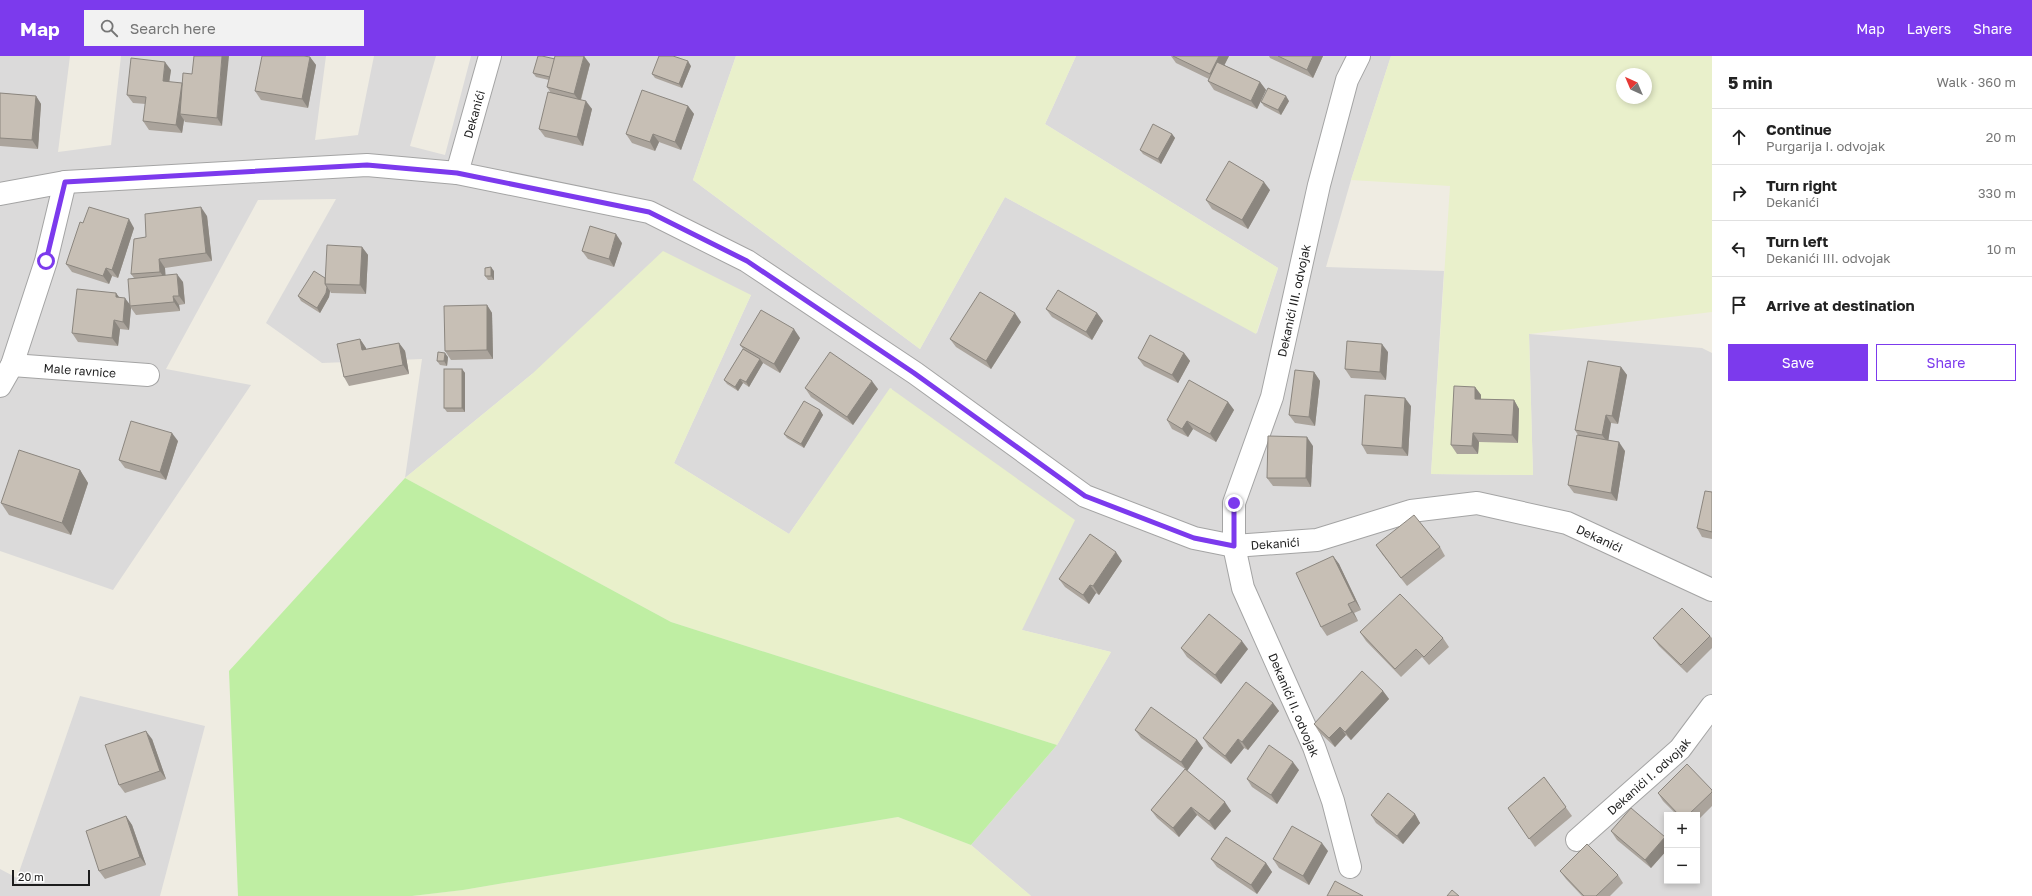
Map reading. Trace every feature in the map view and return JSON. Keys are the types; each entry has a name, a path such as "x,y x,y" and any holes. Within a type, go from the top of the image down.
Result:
{"street":[{"name":"Dekanići","path":"457,173 490,56"},
{"name":"Dekanići III. odvojak","path":"1234,546 1234,503 1272,397 1319,185 1347,80 1359,56"},
{"name":"Dekanići","path":"0,194 65,182 367,165 457,173 649,212 747,261 914,373 1085,496 1194,538 1234,546 1317,540 1411,511 1477,503 1567,523 1712,590"},
{"path":"0,386 12,365 46,261 65,182"},
{"name":"Male ravnice","path":"12,365 148,375"},
{"name":"Dekanići II. odvojak","path":"1234,546 1243,588 1314,747 1333,801 1350,867"},
{"name":"Dekanići I. odvojak","path":"1577,840 1680,749 1712,706"}],"shaded area":[{"path":"0,56 70,56 58,152 111,145 121,56 326,56 315,140 358,135 374,56 436,56 410,146 445,155 471,56 736,56 693,180 920,349 1005,197 1257,333 1278,268 1045,124 1076,56 1391,56 1351,180 1326,267 1444,271 1431,474 1533,475 1529,334 1702,348 1712,353 1712,896 1031,896 971,845 1057,745 1111,652 1022,630 891,388 789,534 674,463 751,295 532,374 405,478 422,359 322,363 266,323 336,199 258,200 166,369 251,385 113,590 0,551"},
{"path":"80,696 205,726 160,896 0,896 0,869 17,878"}],"green space":[{"path":"736,56 1076,56 1045,124 1278,268 1256,334 1005,197 920,349 693,180"},
{"path":"1391,56 1712,56 1712,312 1529,334 1533,475 1431,474 1450,186 1351,180"},
{"path":"663,251 751,295 674,463 789,534 890,388 1075,520 1022,630 1111,652 1057,745 671,622 405,478 532,374"},
{"path":"405,478 671,622 1057,745 971,845 898,817 463,890 412,896 238,896 229,671"},
{"path":"898,817 971,845 1031,896 412,896 463,890"}],"building":[{"path":"194,56 222,56 217,118 180,114 183,73 192,74"},
{"path":"262,56 310,57 302,99 255,91"},
{"path":"538,56 555,59 550,77 533,73"},
{"path":"555,56 584,56 574,94 547,87"},
{"path":"659,56 673,56 688,61 679,84 652,74"},
{"path":"1173,56 1219,56 1210,74"},
{"path":"1278,56 1313,56 1307,70"},
{"path":"131,58 165,62 163,81 182,83 176,125 143,121 146,97 127,95"},
{"path":"1217,62 1260,82 1251,101 1208,81"},
{"path":"1268,88 1286,96 1278,110 1261,102"},
{"path":"642,90 688,106 675,142 653,134 650,142 626,134"},
{"path":"548,92 586,101 577,137 539,129"},
{"path":"0,93 36,96 32,140 0,138"},
{"path":"1153,124 1172,134 1158,159 1140,150"},
{"path":"1229,161 1264,182 1242,220 1206,200"},
{"path":"89,207 129,219 112,270 106,268 103,276 66,264 80,222 83,223"},
{"path":"201,207 206,253 159,259 160,272 131,274 134,239 146,237 145,214"},
{"path":"590,226 616,234 609,259 582,251"},
{"path":"327,245 362,247 360,285 325,284"},
{"path":"491,267 491,276 485,276 485,268"},
{"path":"314,271 325,278 325,284 327,287 326,293 317,308 298,296"},
{"path":"177,274 179,296 173,296 174,302 130,306 128,279"},
{"path":"77,289 116,293 116,297 125,298 123,322 114,320 112,338 72,333"},
{"path":"1058,290 1097,313 1086,332 1046,309"},
{"path":"980,292 1015,313 986,361 950,339"},
{"path":"487,305 487,350 445,351 444,306"},
{"path":"761,310 794,329 774,364 740,345"},
{"path":"1150,335 1184,353 1172,375 1138,358"},
{"path":"360,339 362,350 399,343 403,365 344,377 337,344"},
{"path":"1347,341 1382,344 1380,372 1345,369"},
{"path":"743,349 760,359 746,382 740,379 735,387 724,380"},
{"path":"438,352 445,353 444,361 437,361"},
{"path":"830,352 872,381 847,417 805,388"},
{"path":"1588,361 1621,367 1612,416 1606,415 1602,435 1575,430"},
{"path":"444,369 462,369 462,408 444,408"},
{"path":"1295,370 1314,372 1309,417 1289,415"},
{"path":"1189,380 1228,402 1210,434 1187,421 1182,429 1167,420"},
{"path":"1454,386 1475,387 1475,399 1514,400 1512,435 1473,433 1472,446 1451,445"},
{"path":"1365,395 1405,398 1402,448 1362,445"},
{"path":"804,401 820,410 801,444 784,434"},
{"path":"131,421 172,433 160,472 119,460"},
{"path":"1577,435 1619,442 1611,493 1568,485"},
{"path":"1268,436 1307,437 1306,478 1267,478"},
{"path":"19,450 80,470 62,523 1,503"},
{"path":"1705,491 1712,492 1712,532 1697,528"},
{"path":"1414,515 1440,547 1401,578 1376,545"},
{"path":"1090,534 1116,552 1093,586 1090,585 1083,595 1059,579"},
{"path":"1333,556 1355,601 1348,604 1352,612 1321,627 1296,573"},
{"path":"1400,594 1443,638 1424,657 1416,649 1395,669 1360,632"},
{"path":"1682,608 1710,636 1681,665 1653,638"},
{"path":"1209,614 1242,641 1215,675 1181,648"},
{"path":"1362,671 1383,691 1345,732 1340,727 1329,738 1314,724"},
{"path":"1246,682 1273,703 1242,742 1238,739 1225,756 1203,738"},
{"path":"1151,707 1197,740 1181,762 1135,730"},
{"path":"146,731 160,771 119,785 105,745"},
{"path":"1269,745 1293,762 1271,795 1247,779"},
{"path":"1687,764 1712,790 1712,792 1691,812 1676,812 1658,793"},
{"path":"1185,769 1225,802 1209,821 1191,807 1173,828 1151,810"},
{"path":"1544,777 1566,807 1529,839 1508,808"},
{"path":"1388,793 1415,814 1397,836 1371,815"},
{"path":"1631,808 1664,836 1664,838 1645,860 1611,831"},
{"path":"126,816 140,857 99,871 86,831"},
{"path":"1292,826 1322,843 1303,876 1273,859"},
{"path":"1226,837 1266,863 1251,885 1211,859"},
{"path":"1587,844 1618,875 1596,896 1584,896 1560,871"},
{"path":"1335,881 1363,896 1327,896"},
{"path":"1452,890 1459,896 1447,896"}],"route":[{"path":"46,261 65,182 367,165 457,173 649,212 747,261 914,373 1085,496 1194,538 1234,546 1234,503"}]}
